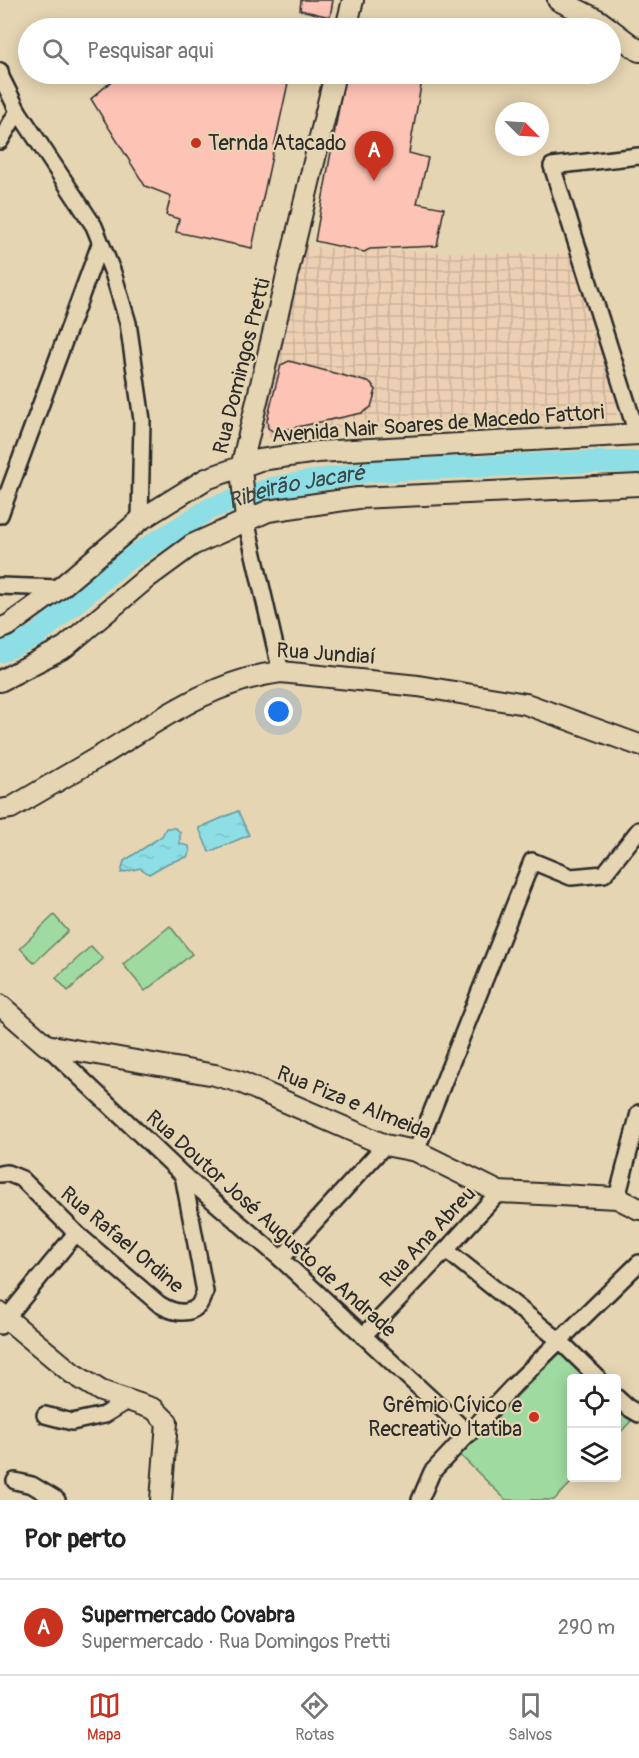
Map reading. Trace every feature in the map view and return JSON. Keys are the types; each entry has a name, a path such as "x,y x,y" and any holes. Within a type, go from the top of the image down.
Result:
{"main road":[{"path":"348,18 353,0"},
{"path":"558,0 594,18"},
{"path":"621,37 639,51"},
{"name":"Rua Domingos Pretti","path":"246,516 242,471 333,84"},
{"name":"Avenida Nair Soares de Macedo Fattori","path":"0,629 60,588 140,520 206,479 242,471 260,460 317,452 638,434"},
{"path":"0,681 65,647 147,578 192,545 246,516 357,498 639,485"},
{"name":"Rua Jundiaí","path":"0,810 11,808 180,706 221,686 258,675 281,672 418,686 526,704 639,745"},
{"path":"0,1005 46,1045"},
{"name":"Rua Piza e Almeida","path":"46,1045 215,1075 240,1082 385,1145 416,1151 499,1192 617,1198 639,1209"},
{"path":"2,1319 100,1391 154,1409 167,1422 161,1500"}],"street":[{"path":"0,75 18,111 94,226 113,273 128,323 142,420 140,520"},
{"path":"0,141 18,111"},
{"path":"638,434 552,166 639,156"},
{"path":"0,515 100,244"},
{"name":"Rua Domingos Pretti","path":"246,516 281,672"},
{"path":"0,586 60,588"},
{"path":"416,1151 532,861 572,877 604,874 639,830"},
{"name":"Rua Doutor José Augusto de Andrade","path":"46,1045 183,1175 281,1259 469,1434"},
{"path":"617,1198 639,1113"},
{"path":"281,1259 385,1145"},
{"name":"Rua Rafael Ordine","path":"0,1174 7,1173 22,1179 76,1233 159,1304 171,1311 185,1312 198,1306 205,1292 183,1175"},
{"name":"Rua Ana Abreu","path":"363,1336 499,1192"},
{"path":"2,1319 76,1233"},
{"path":"446,1250 560,1341 594,1374"},
{"path":"420,1500 432,1472 514,1385 639,1263"},
{"path":"45,1415 72,1422 104,1415 127,1401"},
{"path":"621,1402 639,1414"},
{"path":"15,1481 32,1485 57,1500"}],"shaded area":[{"path":"305,247 498,254 572,254 615,399 617,416 608,423 492,429 320,432 276,440 259,433"}],"green space":[{"path":"54,915 68,931 34,963 20,948"},
{"path":"170,926 192,954 145,991 123,964"},
{"path":"91,946 103,959 68,991 56,978"},
{"name":"Grêmio Cívico e Recreativo Itatiba","path":"561,1351 585,1374 567,1374 567,1482 572,1482 554,1500 506,1500 460,1455"},
{"path":"621,1411 631,1421 621,1432"}],"water":[{"path":"238,811 249,835 209,852 199,828"},
{"path":"166,828 175,828 180,832 180,844 189,846 190,852 187,857 168,863 149,874 140,868 121,873 124,861 162,836"}],"building":[{"path":"301,0 333,0 330,17 300,10"},
{"name":"Ternda Atacado","path":"108,84 288,84 252,248 176,232 179,219 166,215 171,196 145,186 91,99"},
{"path":"343,84 421,84 409,153 428,158 417,203 444,208 437,246 370,249 364,252 315,241"},
{"path":"289,361 371,383 376,390 371,407 362,413 274,432 268,428 267,420 281,365"}],"waterway":[{"name":"Ribeirão Jacaré","path":"0,652 37,635 122,563 211,508 276,487 373,471 585,462 639,462"}],"place":[{"name":"Ternda Atacado","path":"196,143"},
{"name":"Supermercado Covabra","path":"374,181"},
{"name":"Grêmio Cívico e Recreativo Itatiba","path":"534,1417"}]}
